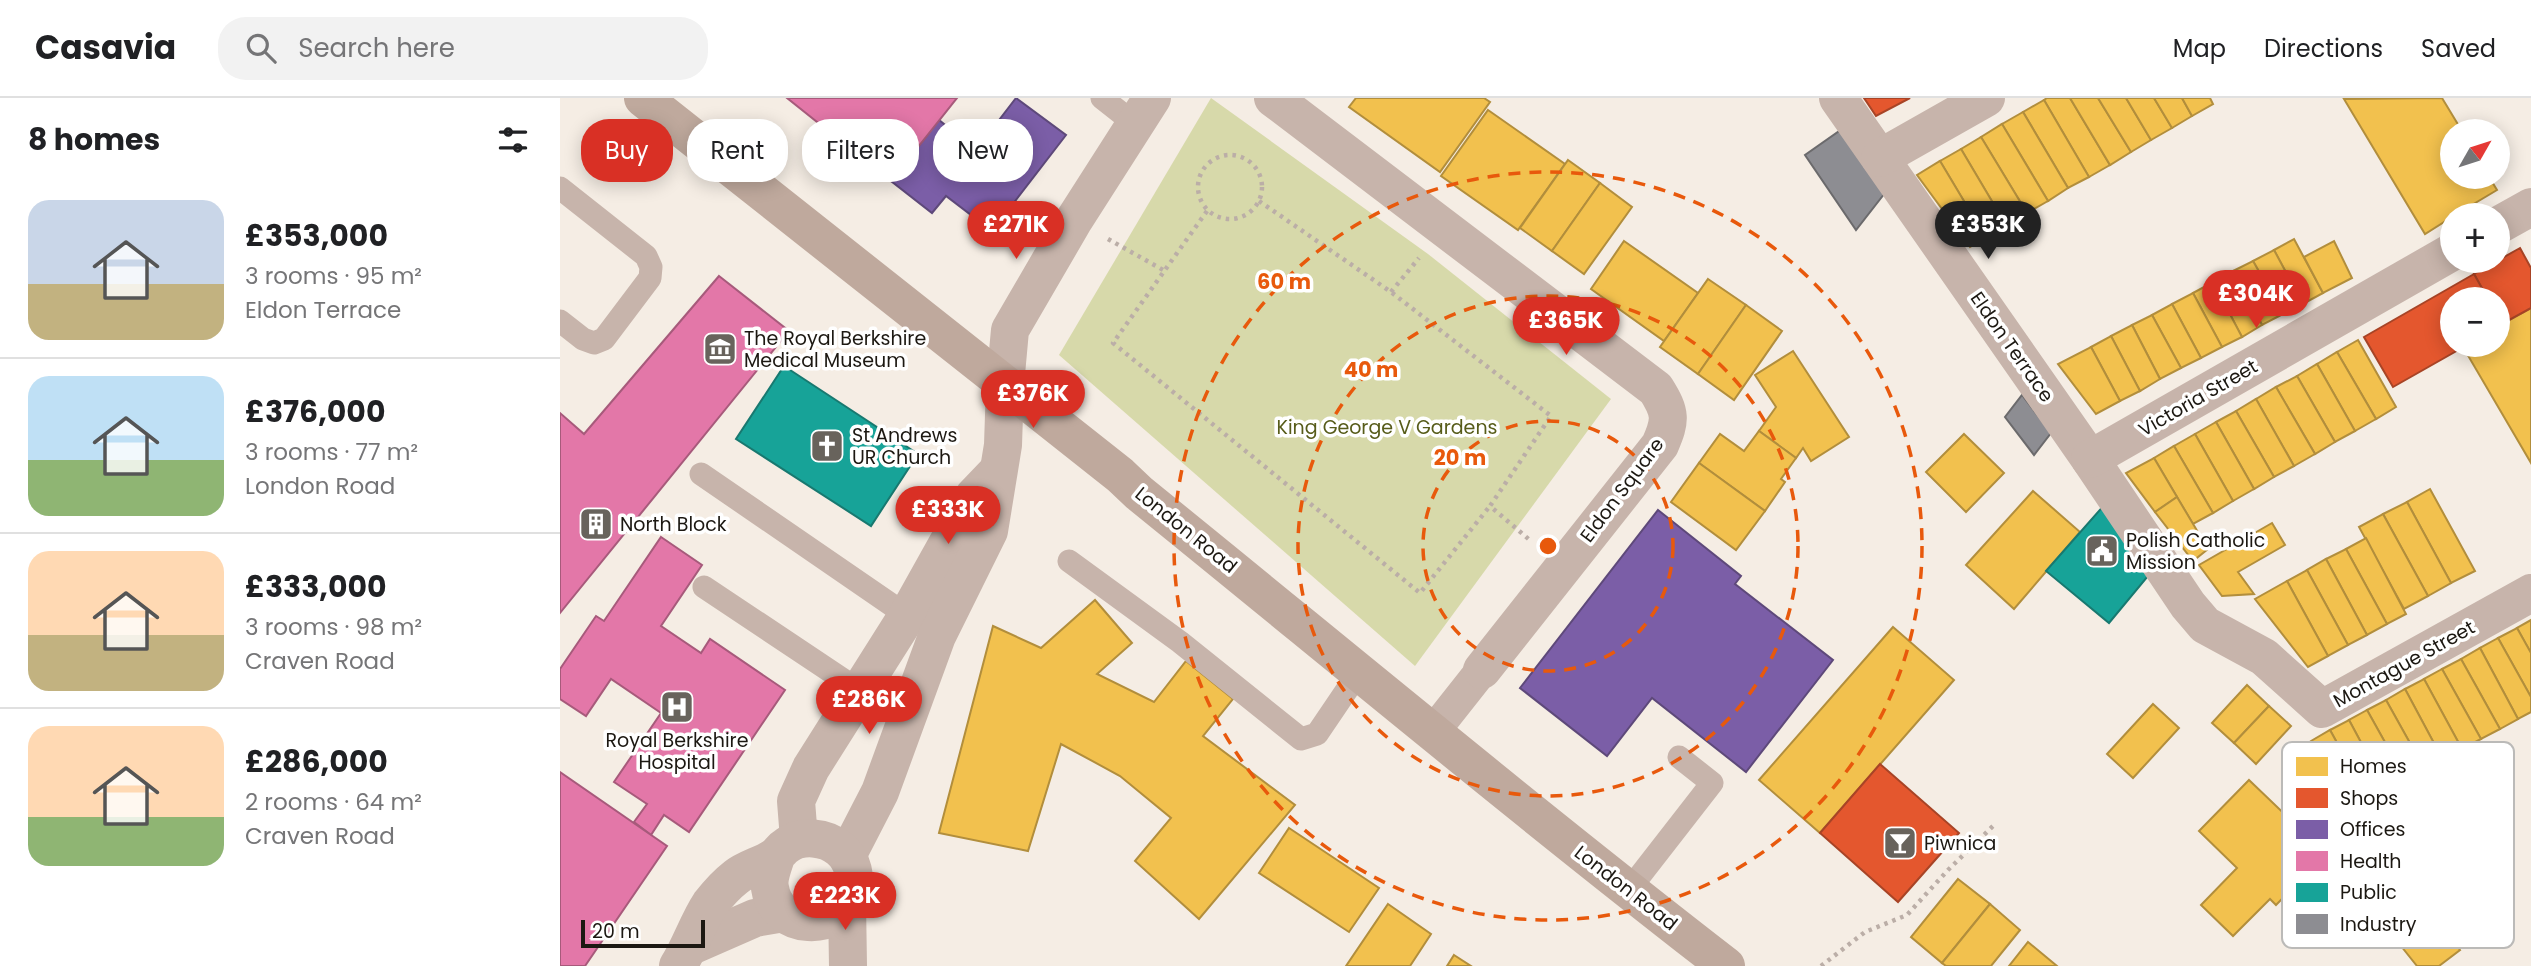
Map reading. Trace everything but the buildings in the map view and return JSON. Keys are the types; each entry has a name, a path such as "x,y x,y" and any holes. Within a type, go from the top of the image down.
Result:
{"main road":[{"name":"London Road","path":"643,98 1120,475 1628,891 1726,966"}],"street":[{"name":"Eldon Square","path":"1273,98 1645,380 1660,396 1670,416 1660,445 1433,732"},
{"name":"Eldon Terrace","path":"1838,98 2090,459"},
{"path":"1880,158 1986,98"},
{"path":"829,966 796,918 773,899 769,885 787,848 796,801 811,768 860,691 922,626 989,531 1003,445 1010,330 1074,220 1143,111"},
{"path":"2510,219 2531,207"},
{"name":"Victoria Street","path":"2090,459 2440,259"},
{"name":"Montague Street","path":"2090,459 2205,625 2264,657 2322,709 2531,593"},
{"path":"847,856 880,792 922,626"},
{"path":"821,839 839,848 847,856 853,870 852,895 843,910 831,919 755,918 684,956 710,905 737,876 787,848 821,839"},
{"path":"847,902 848,966"}],"lane":[{"path":"1102,98 1143,111"},
{"path":"560,188 646,257 651,267 650,278 604,339 594,343 583,339 560,321"},
{"path":"701,474 922,626"},
{"path":"1069,561 1180,642 1301,739 1317,734 1359,672"},
{"path":"704,587 860,691"},
{"path":"1628,891 1712,783 1679,757"}],"path":[{"path":"1229,155 1240,156 1250,162 1261,179 1259,201 1254,209 1236,219 1225,220 1207,211 1197,192 1202,170 1209,162 1229,155"},
{"path":"1207,211 1113,343 1420,593 1490,506 1551,416 1391,292 1259,201"},
{"path":"1074,220 1165,271"},
{"path":"1490,506 1563,568"},
{"path":"1821,966 1866,932 1907,915 1995,824"}],"green space":[{"name":"King George V Gardens","path":"1211,98 1428,254 1611,399 1415,666 1059,355"}],"place":[{"name":"The Royal Berkshire Medical Museum","path":"720,349"},
{"name":"St Andrews UR Church","path":"827,446"},
{"name":"North Block","path":"596,524"},
{"name":"Polish Catholic Mission","path":"2102,551"},
{"name":"Royal Berkshire Hospital","path":"677,707"},
{"name":"Piwnica","path":"1900,843"}]}
